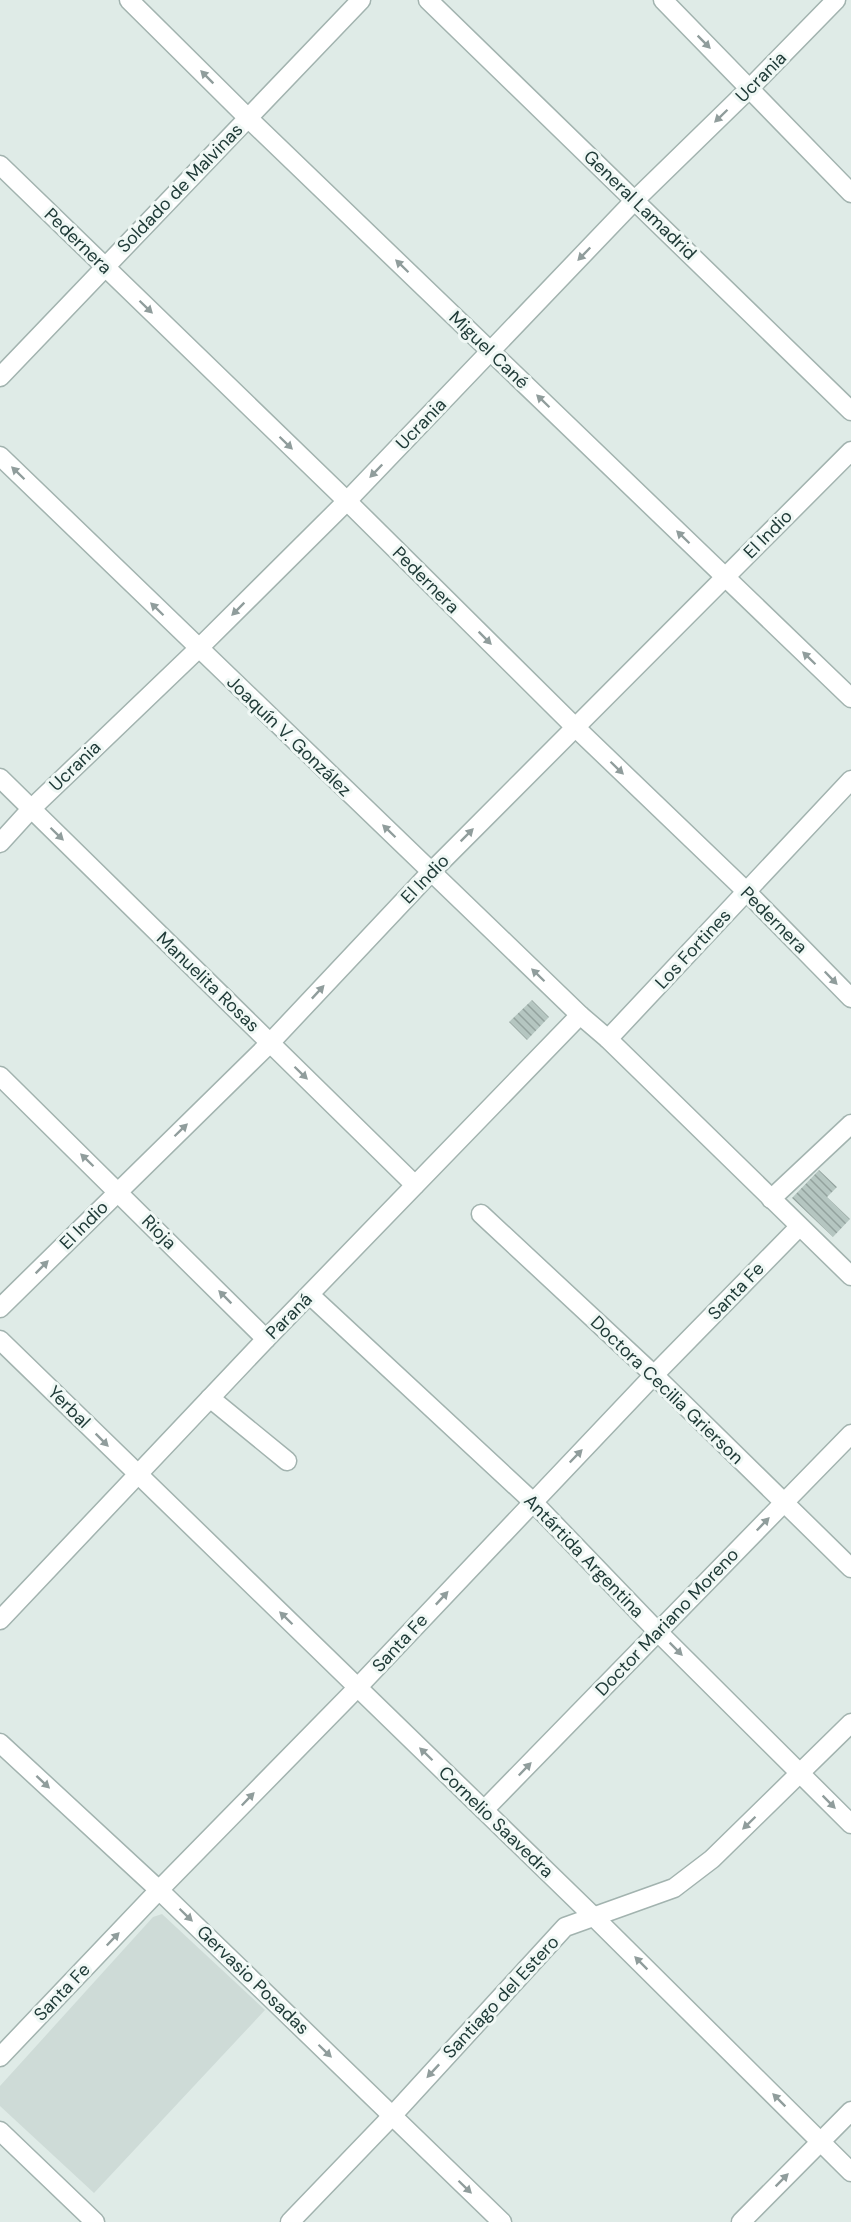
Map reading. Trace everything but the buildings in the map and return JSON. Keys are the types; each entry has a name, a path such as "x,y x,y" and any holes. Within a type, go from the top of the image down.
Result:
{"street":[{"name":"Miguel Cané","path":"129,0 248,118 851,698"},
{"name":"Soldado de Malvinas","path":"0,377 361,0"},
{"name":"General Lamadrid","path":"428,0 851,411"},
{"path":"663,0 851,193"},
{"name":"Ucrania","path":"0,843 31,808 198,649 346,501 636,200 836,0"},
{"name":"Pedernera","path":"0,165 346,501 575,728 747,891 851,998"},
{"name":"El Indio","path":"0,1308 270,1043 431,872 851,451"},
{"name":"Joaquín V. González","path":"0,456 198,649 580,1015 608,1039 851,1276"},
{"name":"Manuelita Rosas","path":"0,778 415,1185"},
{"name":"Los Fortines","path":"608,1039 851,780"},
{"name":"Paraná","path":"0,1620 266,1339 580,1015"},
{"name":"Rioja","path":"0,1076 266,1339"},
{"path":"771,1199 851,1124"},
{"name":"Doctora Cecilia Grierson","path":"481,1214 654,1375 851,1568"},
{"name":"Santa Fe","path":"0,2057 159,1890 358,1687 654,1375 799,1227"},
{"name":"Antártida Argentina","path":"310,1295 533,1502 658,1632 851,1824"},
{"name":"Yerbal","path":"0,1340 137,1475"},
{"path":"210,1398 287,1461"},
{"name":"Doctor Mariano Moreno","path":"484,1810 851,1434"},
{"name":"Cornelio Saavedra","path":"137,1475 594,1917 851,2172"},
{"name":"Santiago del Estero","path":"290,2222 392,2116 566,1927 674,1888 712,1859 851,1723"},
{"name":"Gervasio Posadas","path":"0,1743 159,1890 502,2222"},
{"path":"741,2222 851,2111"},
{"path":"0,2131 95,2222"}],"shaded area":[{"path":"162,1914 265,2010 94,2193 0,2106 0,2086 153,1917"}]}
